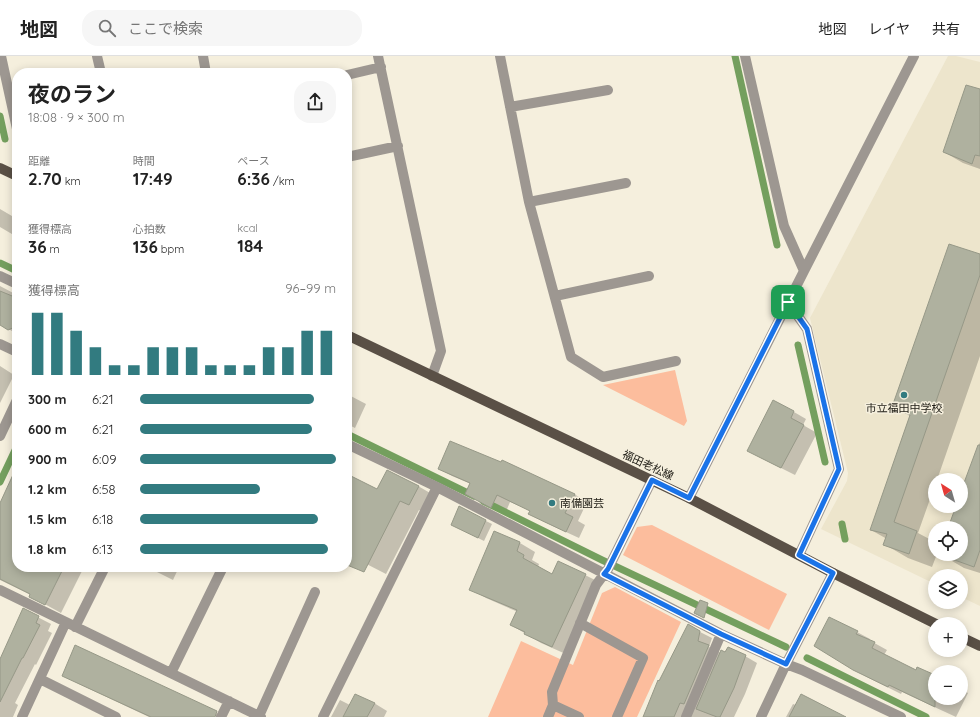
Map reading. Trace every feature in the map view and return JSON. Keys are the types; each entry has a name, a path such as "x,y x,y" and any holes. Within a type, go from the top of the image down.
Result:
{"main road":[{"path":"0,168 12,173"},
{"name":"福田老松線","path":"352,337 689,498 833,573 928,620"},
{"path":"968,640 980,646"}],"street":[{"path":"1,56 12,106"},
{"path":"97,56 100,68"},
{"path":"203,56 205,68"},
{"path":"378,56 441,351 432,376"},
{"path":"500,56 529,202 571,356 603,377 676,361"},
{"path":"745,56 784,226 804,271"},
{"path":"689,498 914,56"},
{"path":"352,74 381,67"},
{"path":"510,107 608,90"},
{"path":"352,156 398,146"},
{"path":"529,202 626,183"},
{"path":"0,276 12,282"},
{"path":"555,296 649,276"},
{"path":"788,302 807,329 839,469 799,555"},
{"path":"0,344 12,350"},
{"path":"0,436 12,411"},
{"path":"352,446 606,571 721,634 802,670 901,717"},
{"path":"548,717 553,705 552,692 596,585 613,558 652,480"},
{"path":"323,717 437,487"},
{"path":"75,627 102,572"},
{"path":"171,673 221,572"},
{"path":"761,717 786,664 833,573"},
{"path":"0,590 260,716 315,592"},
{"path":"22,717 66,622"},
{"path":"580,623 643,658 616,717"},
{"path":"686,717 721,634"},
{"path":"40,679 116,717"},
{"path":"222,717 229,701"},
{"path":"553,705 579,717"}],"shaded area":[{"name":"市立福田中学校","path":"948,56 956,56 980,62 980,606 968,600 968,569 928,569 928,581 821,529 847,481 848,473 810,318"},
{"path":"675,370 687,421 684,426 603,385"},
{"path":"652,525 787,594 769,630 623,555 637,527"},
{"path":"615,587 681,622 637,717 488,717 521,641 573,665 602,593"}],"building":[{"path":"966,85 980,89 980,156 975,155 972,164 943,152"},
{"path":"949,244 980,254 980,275 894,522 917,531 909,554 883,545 887,534 870,530 910,415 892,407"},
{"path":"0,291 12,296 12,328 8,330 0,325"},
{"path":"773,400 794,411 791,418 804,425 781,468 747,451"},
{"path":"450,441 501,462 502,460 575,494 565,513 573,517 566,532 528,514 530,511 497,495 491,508 465,494 470,483 438,469"},
{"path":"978,445 980,445 980,550 974,567 957,561 968,561 968,521 951,521 953,513 968,513 968,473"},
{"path":"387,470 419,486 409,505 400,501 364,572 352,567 352,476 377,489"},
{"path":"12,477 12,572 62,572 45,605 29,597 30,594 0,579 0,503"},
{"path":"459,506 486,520 478,538 451,525"},
{"path":"494,531 520,542 517,551 524,555 523,558 552,574 558,561 586,574 552,647 524,634 525,632 510,625 517,610 469,590"},
{"path":"700,600 708,603 704,618 694,613"},
{"path":"23,608 39,616 36,623 40,625 0,702 0,659"},
{"path":"829,617 858,631 856,634 875,642 872,648 916,670 917,667 928,672 928,704 853,670 814,646"},
{"path":"688,624 700,631 698,641 709,645 684,704 680,703 674,717 643,717 658,680 659,681"},
{"path":"75,645 217,711 215,717 151,717 62,676"},
{"path":"728,647 746,655 734,688 720,717 717,717 696,709 721,650 725,652"},
{"path":"355,694 375,703 367,717 343,717"},
{"path":"801,694 846,717 789,717"}],"waterway":[{"path":"735,56 777,245"},
{"path":"0,116 5,139"},
{"path":"0,263 12,269"},
{"path":"798,345 825,462"},
{"path":"352,436 474,496"},
{"path":"0,482 12,457"},
{"path":"483,501 602,560 786,647"},
{"path":"842,524 845,539"},
{"path":"807,658 926,717"}],"place":[{"name":"市立福田中学校","path":"904,395"},
{"name":"南備園芸","path":"552,503"}],"route":[{"path":"788,302 807,329 839,469 799,555 833,573 786,664 721,634 604,574 608,569 652,480 689,498 788,302"}]}
